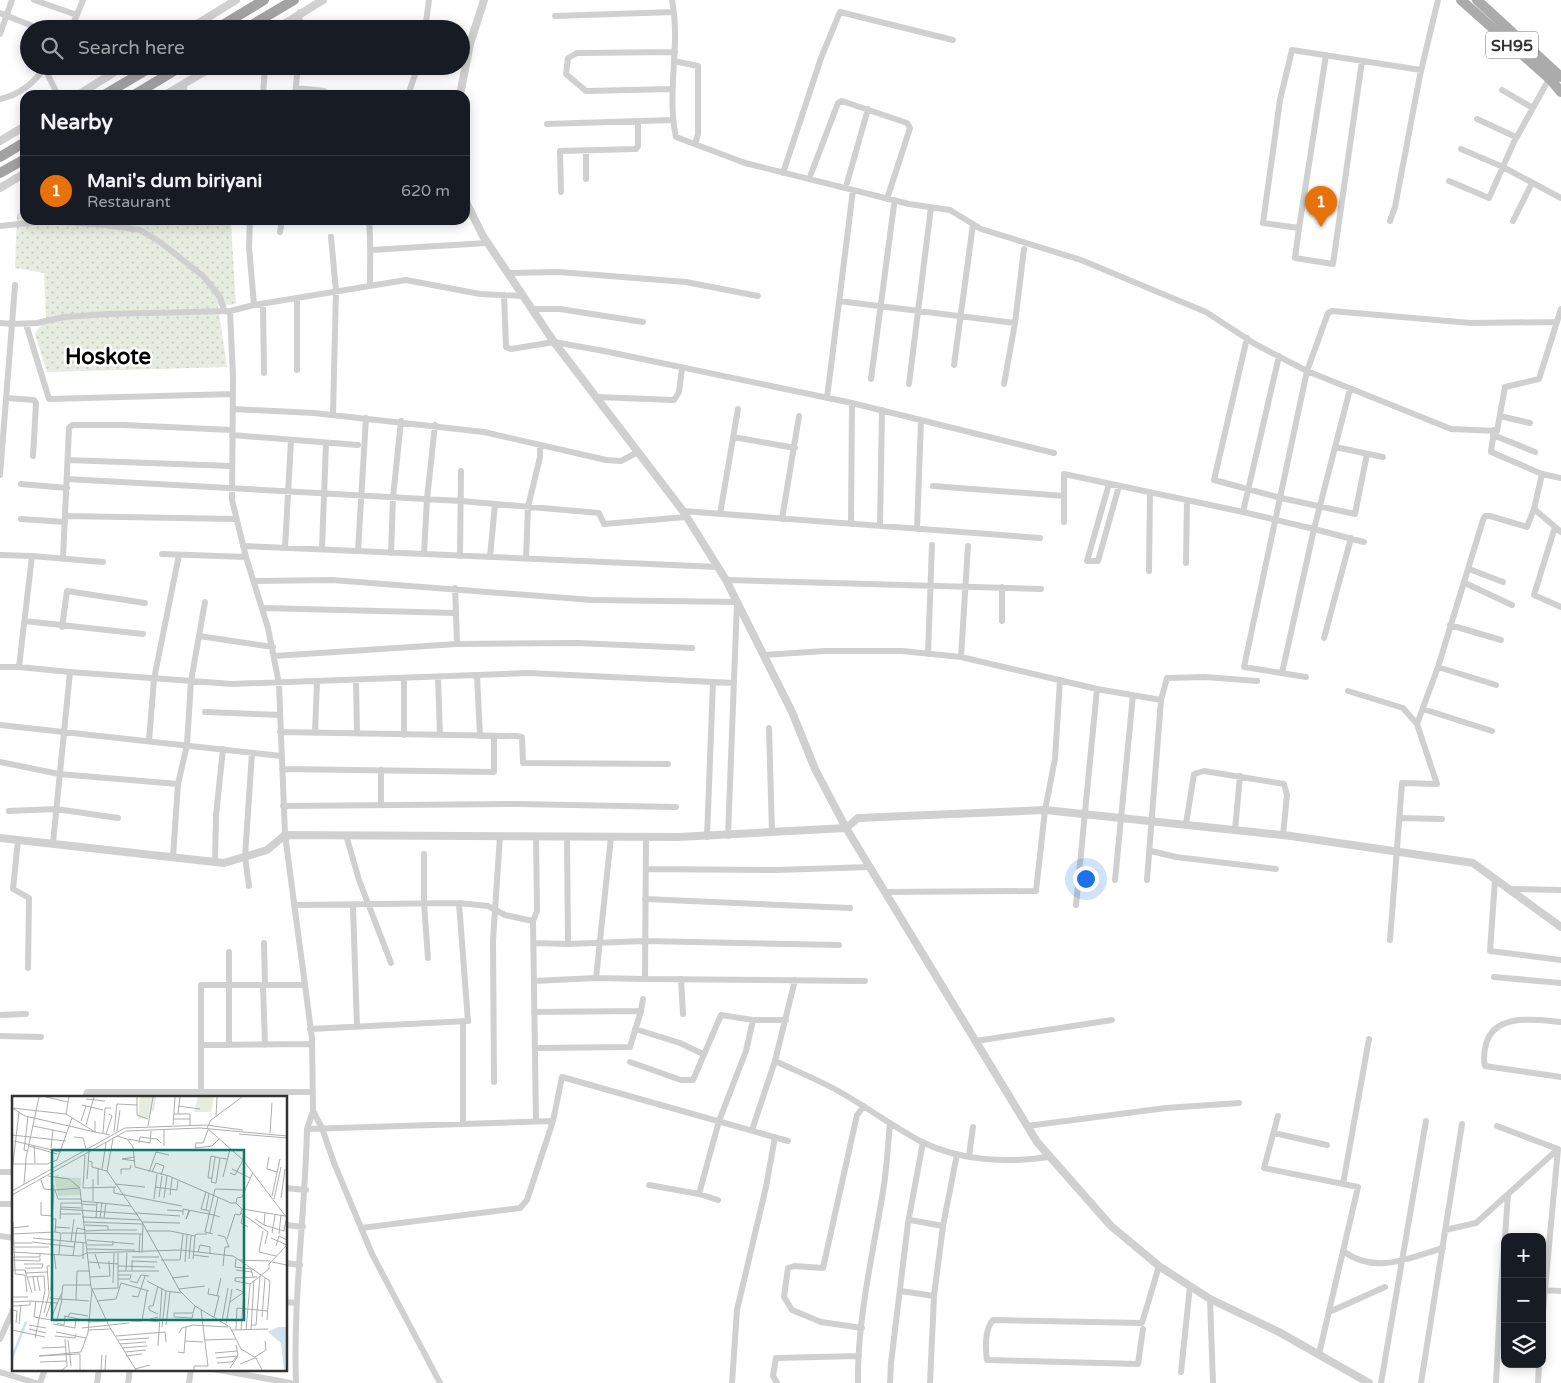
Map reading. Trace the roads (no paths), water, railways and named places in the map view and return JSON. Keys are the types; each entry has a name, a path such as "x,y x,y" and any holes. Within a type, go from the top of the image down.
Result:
{"highway":[{"path":"231,20 264,0"},
{"path":"260,20 294,0"},
{"path":"112,90 138,75"},
{"path":"142,90 167,75"},
{"path":"0,157 20,145"},
{"path":"0,173 20,162"}],"main road":[{"name":"SH95","path":"1461,0 1561,77"},
{"name":"SH95","path":"1477,0 1561,92"}],"street":[{"path":"0,34 3,14 12,0"},
{"path":"34,0 42,1 77,15"},
{"path":"75,20 83,0"},
{"path":"203,20 236,0"},
{"path":"289,20 323,0"},
{"path":"426,20 429,0"},
{"path":"470,44 484,0"},
{"path":"672,0 675,52 672,120 676,137 746,163 783,173 887,199 950,210 981,229 1081,260 1197,308 1308,371 1451,429 1494,433 1535,452"},
{"path":"1390,221 1395,206 1421,70 1438,0"},
{"path":"300,12 300,20"},
{"path":"555,16 674,12"},
{"path":"783,173 821,58 840,12 953,40"},
{"path":"3,14 20,21"},
{"path":"1299,228 1263,223 1280,100 1292,50 1421,70"},
{"path":"672,89 586,91 566,74 568,58 577,53 675,52"},
{"path":"1326,55 1295,258 1333,264 1362,61"},
{"path":"674,61 698,66 698,127 695,144"},
{"path":"20,90 36,80 40,75"},
{"path":"49,75 56,90"},
{"path":"86,90 110,75"},
{"path":"174,90 199,75"},
{"path":"263,90 264,75"},
{"path":"296,90 297,75"},
{"path":"410,90 415,75"},
{"path":"461,90 464,75"},
{"path":"1449,181 1489,198 1516,137 1549,79"},
{"path":"184,84 184,90"},
{"path":"0,99 9,97 20,90"},
{"path":"1502,90 1533,108"},
{"path":"811,174 838,103 842,101 907,123 910,128 887,199"},
{"path":"847,183 868,110"},
{"path":"1477,119 1516,137"},
{"path":"547,124 672,120"},
{"path":"561,192 560,151 636,149 638,146 638,121"},
{"path":"0,141 20,129"},
{"path":"1461,149 1503,167 1561,198"},
{"path":"586,151 586,179"},
{"path":"0,188 20,176"},
{"path":"1513,221 1532,182"},
{"path":"827,398 852,190"},
{"path":"871,379 894,205"},
{"path":"909,384 932,207"},
{"path":"470,217 554,342 685,514 718,567 792,712 815,769 846,828 1027,1126 1049,1157 1111,1226 1159,1266 1210,1299 1319,1354 1369,1383"},
{"path":"0,226 20,224"},
{"path":"954,365 959,316 973,224"},
{"path":"106,225 140,230 160,242 203,276 220,297 227,310 233,394 231,487 243,546 263,608 273,647 279,684 285,835 312,1044 313,1111 308,1130 306,1190 296,1303 296,1383"},
{"path":"250,225 249,246 254,305"},
{"path":"280,232 281,225"},
{"path":"370,225 372,250 369,255 370,286"},
{"path":"331,237 336,291 333,414"},
{"path":"372,250 487,243"},
{"path":"1004,384 1015,324 1024,249"},
{"path":"508,273 559,272 686,282 758,296"},
{"path":"0,323 26,324 64,317 227,310 406,280 480,294 523,296"},
{"path":"0,475 15,285"},
{"path":"504,295 506,348 554,342 852,403 1054,453"},
{"path":"296,298 296,370"},
{"path":"839,301 1015,324"},
{"path":"263,304 264,373"},
{"path":"532,309 560,309 643,322"},
{"path":"1561,310 1539,379 1505,387 1491,452 1542,474 1561,478"},
{"path":"1306,677 1244,667 1308,371 1328,313 1332,311 1471,323 1557,322"},
{"path":"26,324 49,399 233,394"},
{"path":"1247,338 1214,480 1281,498 1355,514 1367,454"},
{"path":"1243,512 1279,356"},
{"path":"596,396 674,400 679,392 682,368"},
{"path":"1282,673 1314,529 1350,388"},
{"path":"6,398 34,400 36,404 33,456"},
{"path":"851,524 852,403"},
{"path":"233,409 333,414 484,432 606,460 620,461 638,452"},
{"path":"720,514 738,409"},
{"path":"880,526 882,410"},
{"path":"782,518 799,416"},
{"path":"1500,416 1530,423"},
{"path":"358,551 366,418"},
{"path":"917,528 920,420"},
{"path":"391,552 393,497 401,421"},
{"path":"63,558 69,428 72,425 124,425 358,444"},
{"path":"424,554 427,499 435,426"},
{"path":"733,437 795,448"},
{"path":"285,548 291,440"},
{"path":"322,549 326,442"},
{"path":"526,559 528,507 540,457 540,445"},
{"path":"1335,447 1383,457"},
{"path":"68,460 231,466"},
{"path":"460,556 461,471"},
{"path":"1064,522 1064,474 1243,512 1364,542"},
{"path":"1417,724 1438,667 1485,516 1527,527 1534,510 1542,474"},
{"path":"67,479 461,501 599,514 604,524 685,514 720,514 1040,538"},
{"path":"20,484 67,488"},
{"path":"1109,484 1087,561 1098,561 1119,486"},
{"path":"933,486 1064,496"},
{"path":"1149,571 1150,492"},
{"path":"1186,563 1187,500"},
{"path":"490,557 495,504"},
{"path":"1534,510 1558,530 1534,595 1561,607"},
{"path":"21,519 236,519"},
{"path":"1324,638 1350,538"},
{"path":"928,654 932,545"},
{"path":"243,546 718,567"},
{"path":"961,657 968,546"},
{"path":"162,554 246,557"},
{"path":"0,555 103,562"},
{"path":"149,741 154,679 179,555"},
{"path":"19,667 32,556"},
{"path":"1469,569 1503,582"},
{"path":"254,581 332,580 592,600 737,602"},
{"path":"726,580 1041,589"},
{"path":"1464,583 1512,605"},
{"path":"1002,587 1002,621"},
{"path":"455,588 457,644"},
{"path":"62,627 68,592 145,603"},
{"path":"173,857 178,784 187,745 191,681 205,602"},
{"path":"728,836 737,602"},
{"path":"263,608 456,613"},
{"path":"25,621 62,627 143,634"},
{"path":"1450,625 1501,640"},
{"path":"198,636 273,647"},
{"path":"274,656 457,644 577,643 692,648"},
{"path":"764,655 825,651 928,654 961,657 1098,690 1161,700"},
{"path":"0,667 154,679 279,684 528,673 734,683"},
{"path":"1438,667 1496,685"},
{"path":"53,843 70,672"},
{"path":"477,676 480,736"},
{"path":"438,677 440,735"},
{"path":"1147,880 1151,852 1151,821 1161,700 1167,678 1257,681"},
{"path":"404,679 404,735"},
{"path":"885,892 1036,891 1046,810 1055,759 1060,680"},
{"path":"356,681 357,734"},
{"path":"316,733 317,682"},
{"path":"708,837 713,682"},
{"path":"1076,905 1098,690"},
{"path":"1348,691 1403,708 1417,724 1437,784 1402,783 1390,940"},
{"path":"1115,880 1132,695"},
{"path":"1423,708 1492,731"},
{"path":"205,712 280,715"},
{"path":"0,725 281,756"},
{"path":"769,728 772,833"},
{"path":"280,732 522,737 523,763 668,764"},
{"path":"282,770 494,772 494,736"},
{"path":"215,862 216,815 223,749"},
{"path":"249,886 245,857 252,752"},
{"path":"0,762 59,774 178,784"},
{"path":"381,770 381,806"},
{"path":"1186,824 1191,783 1196,771 1284,784 1287,795 1283,835"},
{"path":"1235,830 1240,776"},
{"path":"283,806 518,804 676,807"},
{"path":"9,811 56,810 118,818"},
{"path":"0,838 224,863 267,850 285,835 708,837 846,828 858,818 1046,810 1283,835 1474,863 1561,927"},
{"path":"1400,818 1442,819"},
{"path":"346,835 359,880 391,963"},
{"path":"494,1082 493,940 500,836"},
{"path":"536,836 537,911 534,921 536,1121"},
{"path":"567,836 568,944"},
{"path":"596,978 611,837"},
{"path":"645,979 646,837"},
{"path":"18,840 13,889 29,898 28,968"},
{"path":"1151,852 1176,857 1276,869"},
{"path":"424,854 424,903 428,958"},
{"path":"646,869 776,870 870,867"},
{"path":"1495,880 1490,951 1561,960"},
{"path":"1509,889 1561,890"},
{"path":"645,900 850,908"},
{"path":"294,905 353,906 369,903 458,903 488,906 505,915 534,921"},
{"path":"310,1029 468,1021 458,903"},
{"path":"353,906 357,1026"},
{"path":"534,943 568,944 645,940 839,945"},
{"path":"264,943 265,1045"},
{"path":"229,952 229,1045"},
{"path":"1494,977 1561,983"},
{"path":"534,981 596,978 866,981"},
{"path":"681,979 683,1014"},
{"path":"752,1130 775,1061 795,980"},
{"path":"201,1094 200,985 303,985"},
{"path":"535,1048 630,1047 643,999"},
{"path":"534,1012 641,1011"},
{"path":"0,1015 26,1014"},
{"path":"630,1062 681,1080 693,1080 722,1015 753,1020 786,1020"},
{"path":"1561,1022 1520,1019 1496,1027 1489,1034 1483,1060 1485,1066 1561,1076"},
{"path":"699,1194 719,1121 746,1051 753,1020"},
{"path":"976,1042 1112,1020"},
{"path":"463,1022 463,1123"},
{"path":"636,1029 703,1054"},
{"path":"0,1036 41,1037"},
{"path":"1343,1184 1370,1039"},
{"path":"201,1045 312,1044"},
{"path":"775,1061 838,1091 923,1142 957,1154 1020,1161 1049,1157"},
{"path":"361,1228 520,1208 527,1200 553,1121 562,1077 788,1141"},
{"path":"85,1096 86,1092 201,1094 313,1092"},
{"path":"1027,1126 1166,1108 1240,1103"},
{"path":"862,1328 821,1322 792,1310 784,1297 788,1268 794,1266 823,1268 857,1115 864,1106"},
{"path":"313,1111 322,1128 372,1254 440,1383"},
{"path":"1278,1116 1264,1168 1358,1187 1319,1354"},
{"path":"308,1130 553,1121"},
{"path":"1381,1383 1426,1121"},
{"path":"858,1383 862,1328 873,1244 884,1184 890,1123"},
{"path":"1421,1383 1462,1124"},
{"path":"1496,1126 1558,1150"},
{"path":"969,1156 973,1128"},
{"path":"1274,1133 1327,1145"},
{"path":"732,1383 737,1310 766,1187 775,1137"},
{"path":"890,1383 910,1220 923,1142"},
{"path":"1445,1230 1476,1223 1558,1150"},
{"path":"1544,1278 1558,1150"},
{"path":"930,1383 934,1296 943,1226 957,1154"},
{"path":"648,1185 699,1194 718,1200"},
{"path":"288,1188 306,1190"},
{"path":"1505,1233 1508,1194"},
{"path":"910,1220 943,1226"},
{"path":"288,1226 303,1227"},
{"path":"1343,1251 1351,1257 1375,1264 1393,1264 1443,1248"},
{"path":"288,1263 300,1264"},
{"path":"1143,1329 1138,1364 988,1360 986,1353 988,1325 993,1320 1142,1323 1159,1266"},
{"path":"1181,1372 1190,1286"},
{"path":"1329,1312 1385,1286"},
{"path":"1546,1290 1561,1291"},
{"path":"901,1291 934,1296"},
{"path":"1210,1299 1213,1383"},
{"path":"288,1302 296,1303"},
{"path":"0,1339 12,1312"},
{"path":"1496,1383 1501,1313"},
{"path":"288,1344 295,1346"},
{"path":"777,1383 773,1376 776,1358 859,1356"},
{"path":"1538,1383 1539,1368"},
{"path":"40,1383 45,1370"},
{"path":"97,1383 100,1370"},
{"path":"128,1383 130,1370"},
{"path":"189,1383 191,1370"},
{"path":"219,1370 291,1383"},
{"path":"0,1372 36,1383"}],"place":[{"name":"Mani's dum biriyani","path":"1321,227"}],"district":[{"name":"Hoskote","path":"108,356"}]}
